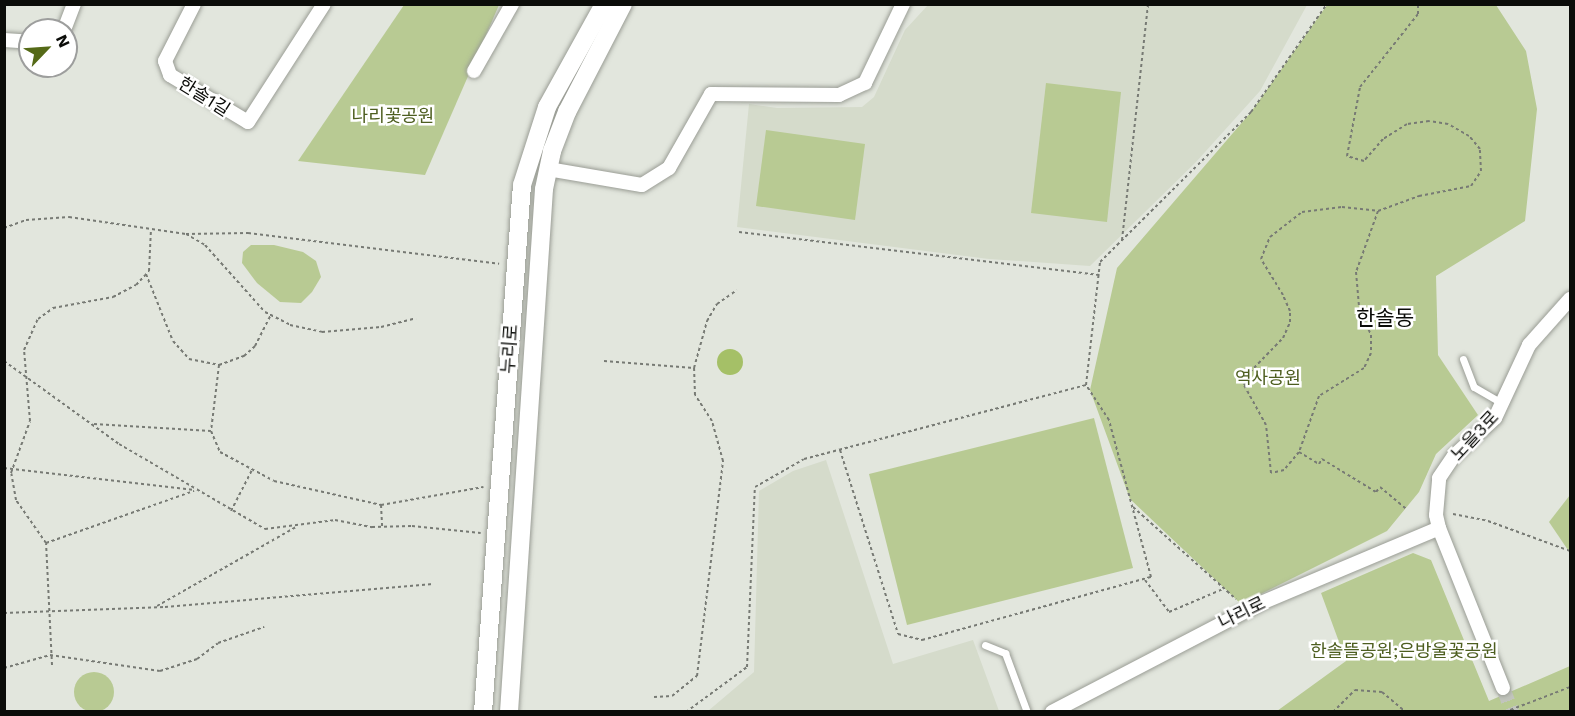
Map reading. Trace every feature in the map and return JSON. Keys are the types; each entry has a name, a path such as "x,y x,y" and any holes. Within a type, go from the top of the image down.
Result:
{"street":[{"name":"한솔1길","path":"194,4 165,61 170,75 248,122 324,4"},
{"path":"474,71 512,4"},
{"name":"누리로","path":"483,711 522,185 547,107 604,4"},
{"path":"548,169 642,185 669,168 711,94 839,95 865,83 903,4"},
{"name":"누리로","path":"509,711 548,169 567,112 622,5"},
{"name":"노을3로","path":"1503,688 1439,528 1436,515 1439,478 1454,456 1495,418 1529,345 1570,299"},
{"name":"나리로","path":"1052,711 1261,603 1439,528"}],"lane":[{"path":"1463,359 1474,387 1503,404"},
{"path":"985,645 1005,653 1027,711"}],"path":[{"path":"1122,240 1148,4"},
{"path":"840,448 898,634 922,640 1151,578 1109,420 1086,385 1100,262 1251,112 1327,4"},
{"path":"1378,211 1356,272 1359,308 1371,335 1371,353 1364,368 1319,396 1299,452 1284,470 1271,473 1266,425 1244,385 1250,372 1283,338 1290,322 1290,310 1284,295 1261,259 1263,247 1276,231 1302,212 1342,207 1378,211 1419,196 1471,186 1481,171 1480,149 1469,136 1448,124 1429,121 1407,124 1391,134 1364,161 1347,156 1360,87 1418,15 1418,4"},
{"path":"4,228 26,220 69,217 186,234 248,233 502,265"},
{"path":"151,229 146,274 173,342 189,359 219,365 244,356 255,345 271,315"},
{"path":"739,232 1099,275"},
{"path":"186,234 205,245 271,315 290,325 322,332 381,327 416,318"},
{"path":"52,665 46,543 16,500 13,468 30,421 24,351 38,319 52,308 113,297 146,274"},
{"path":"654,697 672,696 697,676 723,461 712,421 695,395 694,368 707,321 717,304 737,290"},
{"path":"4,361 92,424 196,490 266,529 297,527 335,520 484,534"},
{"path":"604,362 694,368"},
{"path":"219,365 211,431 220,452 274,481 309,491 381,505 483,487"},
{"path":"686,711 747,667 755,487 804,459 1086,385"},
{"path":"92,424 211,431"},
{"path":"1299,452 1319,464 1322,459 1376,492 1380,487 1406,509"},
{"path":"4,468 196,490"},
{"path":"231,511 252,470"},
{"path":"46,543 196,490"},
{"path":"381,505 382,526"},
{"path":"1133,507 1241,604"},
{"path":"1453,514 1488,521 1570,551"},
{"path":"154,607 297,527"},
{"path":"1145,580 1169,612 1225,588"},
{"path":"4,613 154,607 434,584"},
{"path":"4,668 53,656 160,671 197,659 218,643 264,627"},
{"path":"1505,711 1570,687"},
{"path":"1334,711 1355,690 1382,692 1406,711"}],"shaded area":[{"path":"928,5 1307,5 1260,91 1196,162 1090,266 989,259 737,227 749,104 777,108 862,107 874,97 905,30"},
{"path":"730,349 739,353 743,362 739,371 730,375 721,371 717,362 721,353"},
{"path":"826,460 893,664 973,640 999,711 708,711 754,672 759,491 793,471"}],"green space":[{"name":"나리꽃공원","path":"404,5 499,5 425,175 298,161"},
{"name":"역사공원","path":"1327,5 1496,5 1526,51 1537,109 1525,221 1436,276 1438,355 1478,415 1436,454 1419,492 1387,531 1241,604 1130,499 1090,390 1117,268 1251,112"},
{"path":"1046,83 1121,92 1107,222 1031,213"},
{"path":"766,130 865,144 855,220 756,206"},
{"path":"251,245 274,245 303,252 316,261 321,277 312,292 301,303 280,302 257,283 242,263 243,252"},
{"path":"1094,418 1133,568 907,625 869,474"},
{"path":"1570,495 1570,553 1549,522"},
{"name":"한솔뜰공원;은방울꽃공원","path":"1413,553 1431,560 1489,701 1570,666 1570,711 1277,711 1346,661 1321,593"},
{"path":"94,672 102,673 108,678 113,684 113,700 108,706 102,711 94,712 86,711 80,706 75,700 74,692 75,684 80,678 86,673"}],"tunnel":[{"path":"1503,688 1512,712"}],"district":[{"name":"한솔동","path":"1385,318"}]}
